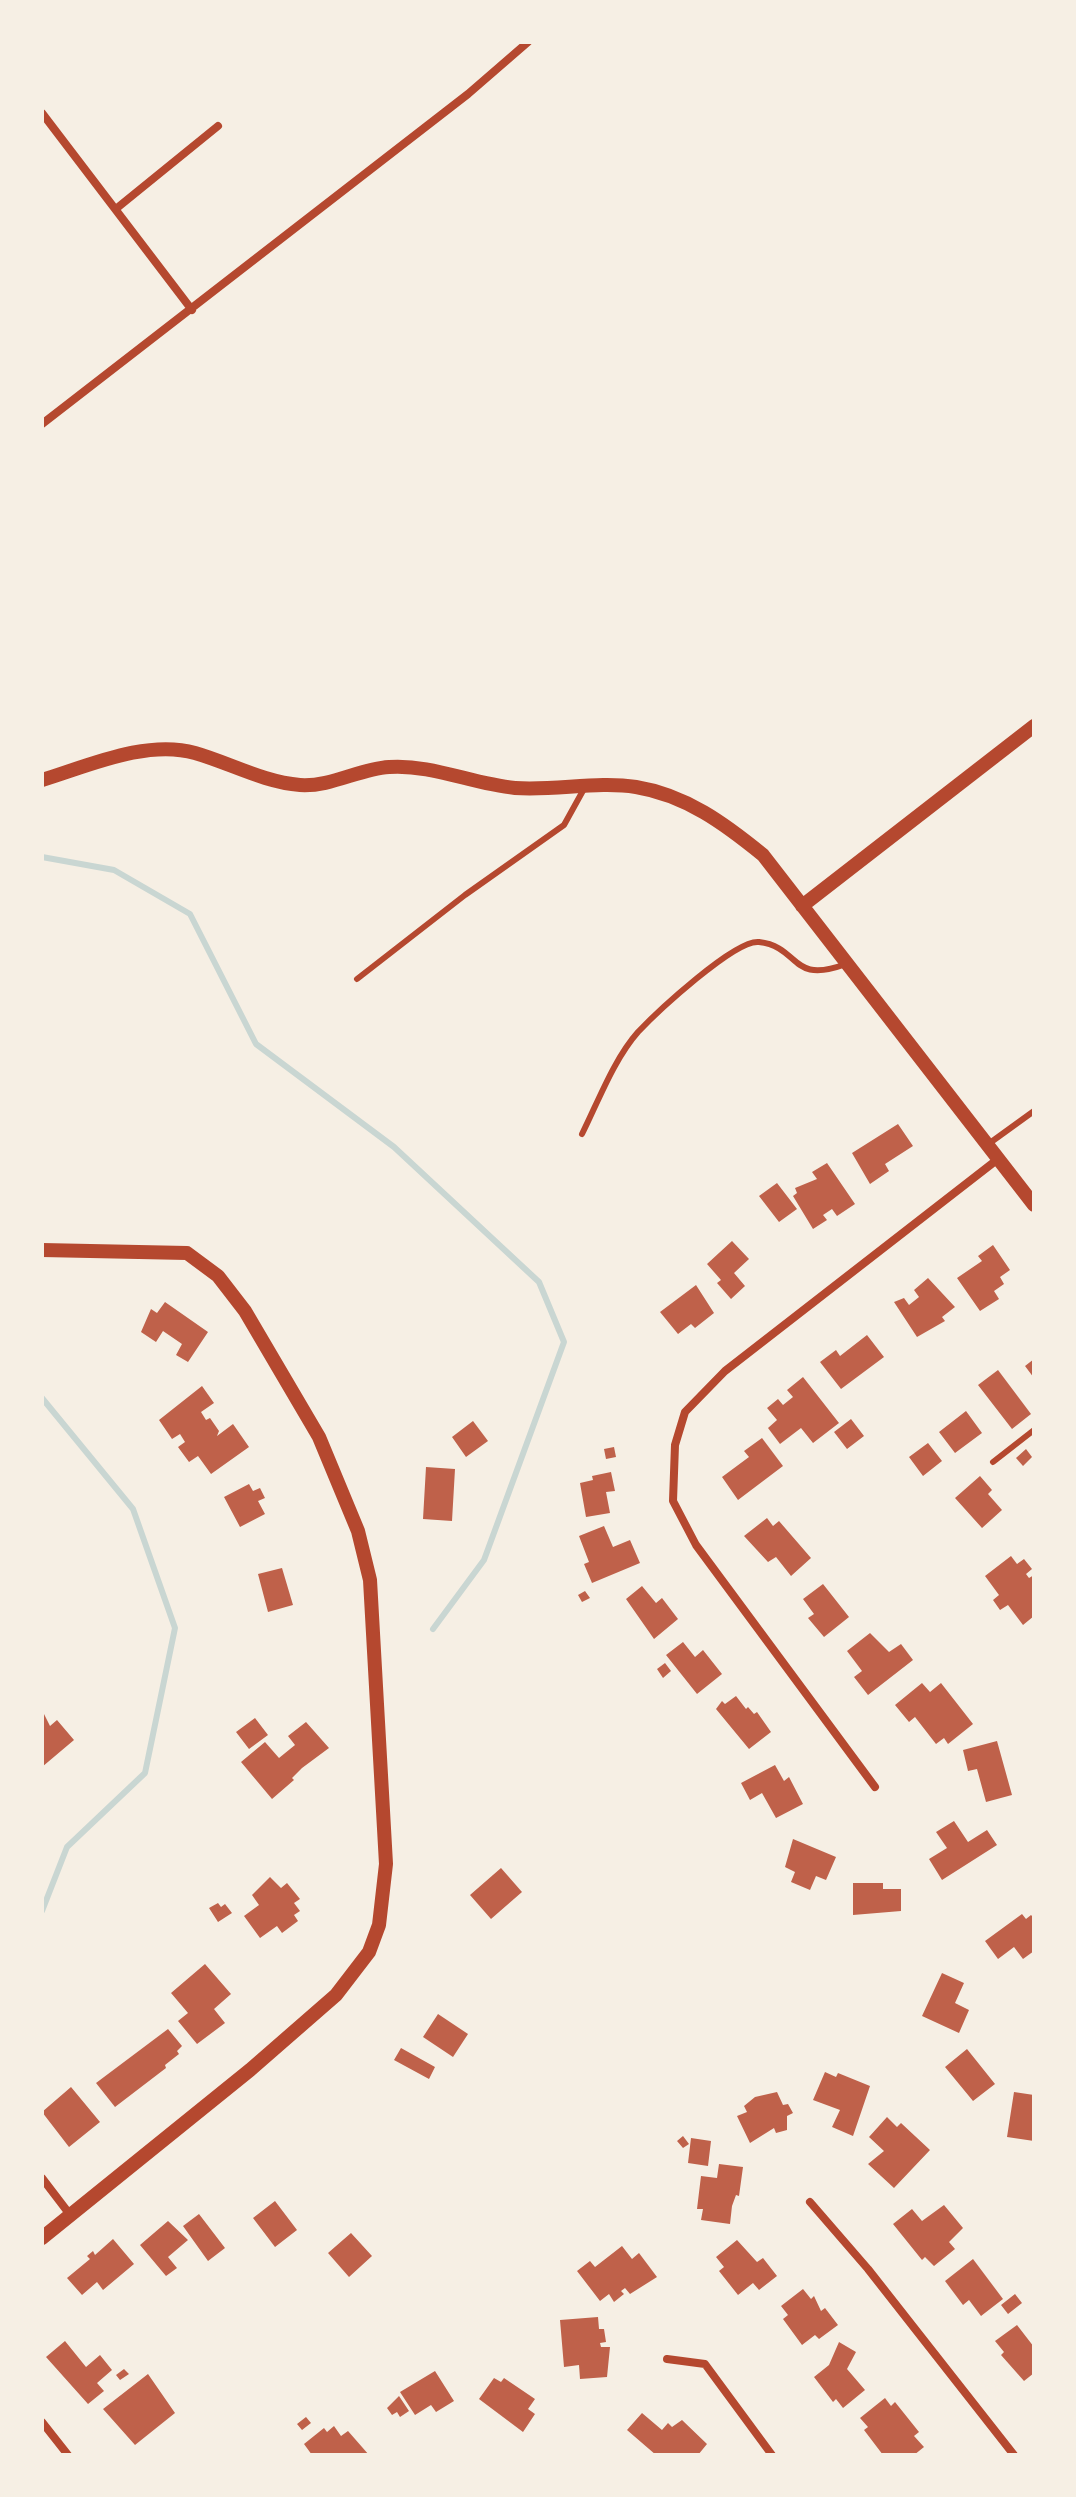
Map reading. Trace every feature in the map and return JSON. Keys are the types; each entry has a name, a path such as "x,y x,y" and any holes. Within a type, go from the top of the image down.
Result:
{"street":[{"path":"42,424 192,310 528,42"},
{"path":"42,113 192,310"},
{"path":"117,208 218,126"},
{"path":"802,906 1034,726"},
{"path":"42,780 154,748 194,752 241,771 301,785 341,780 387,767 428,768 515,788 635,787 682,799 730,827 763,855 1034,1205"},
{"path":"875,1787 696,1545 673,1501 675,1445 685,1412 725,1371 998,1159"},
{"path":"42,1250 187,1253 218,1276 245,1311 330,1458 358,1531 370,1580 386,1864 379,1925 369,1952 355,1972 317,2013 42,2238"},
{"path":"42,2178 71,2216"},
{"path":"810,2202 868,2269 1014,2455"},
{"path":"667,2359 705,2364 772,2455"},
{"path":"42,2422 68,2455"}],"lane":[{"path":"357,979 465,895 564,825 585,787"},
{"path":"582,1134 637,1034 718,962 745,943 758,942 771,946 807,971 821,973 846,964"},
{"path":"987,1145 1034,1111"},
{"path":"993,1462 1034,1430"}],"building":[{"path":"898,1124 913,1146 885,1164 889,1171 870,1184 852,1153"},
{"path":"827,1163 855,1204 837,1216 832,1209 823,1215 827,1220 813,1229 793,1196 797,1193 795,1188 817,1179 812,1172"},
{"path":"777,1183 797,1209 779,1222 759,1196"},
{"path":"732,1241 749,1259 734,1273 745,1286 731,1299 717,1283 721,1280 707,1264"},
{"path":"993,1245 1010,1270 1000,1277 1004,1284 994,1291 999,1299 980,1311 957,1278 982,1261 978,1256"},
{"path":"928,1278 955,1307 942,1317 945,1321 917,1337 894,1302 904,1298 909,1305 919,1297 914,1290"},
{"path":"696,1285 714,1313 695,1328 691,1324 678,1334 660,1312"},
{"path":"165,1302 208,1332 188,1362 176,1355 182,1344 163,1331 156,1342 141,1332 151,1309 157,1313"},
{"path":"867,1335 884,1357 841,1389 820,1362 836,1350 840,1356"},
{"path":"1034,1359 1034,1378 1025,1366"},
{"path":"998,1370 1031,1414 1012,1429 978,1385"},
{"path":"803,1377 839,1423 813,1443 801,1428 780,1444 768,1428 777,1420 767,1408 778,1399 783,1405 793,1397 787,1390"},
{"path":"202,1386 214,1403 201,1412 206,1420 210,1418 219,1431 217,1436 233,1424 249,1447 211,1474 198,1456 189,1462 178,1447 185,1442 180,1434 172,1439 159,1420"},
{"path":"966,1411 982,1433 955,1453 939,1432"},
{"path":"851,1419 864,1436 847,1449 834,1432"},
{"path":"473,1421 488,1441 466,1457 452,1437"},
{"path":"762,1438 783,1466 738,1500 722,1477 749,1457 744,1451"},
{"path":"928,1443 942,1461 923,1476 909,1457"},
{"path":"614,1447 616,1457 606,1459 604,1449"},
{"path":"1026,1449 1032,1457 1023,1466 1016,1458"},
{"path":"426,1467 455,1469 452,1521 423,1519"},
{"path":"611,1472 615,1491 606,1492 610,1513 586,1517 580,1483 593,1480 592,1476"},
{"path":"980,1476 992,1490 988,1494 1002,1510 982,1528 955,1498"},
{"path":"249,1484 253,1491 260,1488 265,1498 258,1501 265,1514 240,1527 224,1497"},
{"path":"767,1518 773,1526 779,1521 811,1558 791,1576 776,1557 768,1562 744,1536"},
{"path":"604,1526 613,1547 630,1540 640,1563 592,1583 584,1564 589,1562 579,1536"},
{"path":"1011,1556 1017,1564 1024,1559 1032,1569 1026,1574 1029,1578 1034,1575 1034,1616 1023,1625 1008,1605 1000,1610 993,1600 999,1595 985,1576"},
{"path":"282,1568 293,1605 268,1612 258,1574"},
{"path":"823,1584 849,1617 824,1637 808,1618 814,1614 803,1599"},
{"path":"642,1586 656,1603 662,1598 678,1619 654,1639 626,1599"},
{"path":"585,1591 590,1598 582,1602 578,1595"},
{"path":"870,1633 889,1652 901,1644 913,1660 868,1695 854,1677 862,1671 847,1651"},
{"path":"683,1642 695,1657 703,1650 722,1674 697,1694 666,1655"},
{"path":"665,1663 671,1671 663,1678 657,1669"},
{"path":"922,1683 930,1692 941,1683 973,1724 948,1744 944,1738 936,1744 915,1717 909,1722 895,1705"},
{"path":"736,1696 746,1709 748,1707 754,1714 757,1712 771,1732 749,1749 716,1709 722,1701 725,1704"},
{"path":"42,1710 50,1726 57,1720 74,1740 42,1767"},
{"path":"255,1718 268,1735 249,1749 236,1732"},
{"path":"306,1722 329,1748 302,1768 292,1778 294,1780 272,1799 241,1762 265,1742 279,1758 295,1745 288,1736"},
{"path":"997,1741 1012,1795 986,1802 977,1769 968,1771 963,1750"},
{"path":"775,1765 784,1781 789,1777 803,1804 776,1818 762,1793 750,1800 741,1783"},
{"path":"954,1821 968,1842 987,1830 997,1845 942,1880 929,1859 947,1848 936,1832"},
{"path":"793,1839 836,1857 826,1880 816,1876 810,1890 791,1882 795,1872 785,1867"},
{"path":"501,1868 522,1892 491,1919 470,1895"},
{"path":"270,1877 281,1888 287,1883 300,1899 294,1903 300,1911 294,1915 298,1921 282,1933 277,1926 260,1938 244,1916 259,1905 252,1895"},
{"path":"853,1883 883,1883 883,1889 901,1889 901,1911 853,1915"},
{"path":"218,1903 221,1907 225,1904 232,1913 218,1922 209,1908"},
{"path":"1022,1914 1026,1919 1031,1915 1034,1918 1034,1951 1023,1959 1014,1947 998,1959 985,1941"},
{"path":"205,1964 231,1994 214,2009 225,2023 197,2044 178,2021 188,2013 171,1993"},
{"path":"942,1973 964,1983 955,2003 969,2010 959,2033 922,2016"},
{"path":"438,2014 468,2034 453,2057 423,2037"},
{"path":"168,2029 182,2046 177,2051 179,2054 165,2065 166,2068 115,2107 96,2083"},
{"path":"401,2048 435,2067 429,2079 394,2060"},
{"path":"967,2049 995,2084 973,2101 945,2067"},
{"path":"825,2072 836,2077 838,2073 870,2086 853,2136 832,2127 840,2110 813,2100"},
{"path":"71,2087 100,2122 69,2147 42,2112"},
{"path":"777,2092 783,2105 788,2104 793,2113 787,2116 787,2130 776,2133 774,2128 750,2143 737,2116 747,2112 744,2106 755,2097"},
{"path":"1014,2092 1034,2095 1034,2141 1007,2137"},
{"path":"887,2117 897,2127 901,2123 930,2150 894,2188 868,2164 884,2151 869,2137"},
{"path":"683,2136 689,2144 683,2148 677,2141"},
{"path":"691,2138 711,2141 708,2166 688,2163"},
{"path":"719,2164 743,2167 739,2196 736,2195 732,2206 730,2224 701,2220 703,2209 697,2209 701,2176 717,2178"},
{"path":"275,2201 297,2230 275,2247 253,2218"},
{"path":"944,2205 963,2228 949,2242 955,2249 934,2266 925,2257 922,2260 893,2224 912,2209 922,2221"},
{"path":"199,2214 225,2248 208,2261 183,2226"},
{"path":"168,2221 188,2240 168,2257 177,2268 166,2276 140,2245"},
{"path":"351,2233 372,2256 349,2277 328,2253"},
{"path":"113,2239 134,2264 103,2290 97,2282 82,2295 67,2278 90,2259 87,2256 93,2251 95,2255"},
{"path":"737,2240 757,2262 763,2258 777,2276 759,2290 753,2283 738,2295 719,2271 724,2267 716,2257"},
{"path":"622,2246 632,2259 639,2253 657,2277 630,2294 625,2288 621,2291 624,2294 614,2302 609,2294 600,2301 577,2271 590,2261 595,2267"},
{"path":"973,2259 1003,2299 981,2316 969,2300 963,2305 945,2281"},
{"path":"803,2289 811,2299 814,2296 821,2311 825,2308 838,2325 819,2339 815,2335 802,2345 783,2319 788,2315 781,2306"},
{"path":"1015,2294 1022,2303 1008,2314 1001,2305"},
{"path":"598,2317 599,2329 604,2329 606,2342 600,2343 601,2347 610,2347 607,2377 580,2379 579,2365 564,2367 560,2320"},
{"path":"1017,2325 1034,2347 1034,2373 1024,2381 1001,2355 1004,2352 995,2341"},
{"path":"65,2341 86,2367 100,2355 112,2370 97,2383 104,2391 88,2404 46,2357"},
{"path":"839,2342 856,2352 847,2369 865,2390 843,2408 836,2399 833,2402 814,2377 829,2365"},
{"path":"124,2369 129,2374 120,2380 116,2375"},
{"path":"435,2371 454,2401 436,2412 431,2405 415,2415 400,2392"},
{"path":"148,2374 175,2413 135,2445 103,2409"},
{"path":"494,2378 501,2382 504,2378 535,2399 528,2409 535,2414 523,2432 479,2399"},
{"path":"399,2396 409,2411 400,2417 397,2412 392,2415 387,2408"},
{"path":"885,2398 891,2406 895,2402 919,2432 914,2436 924,2447 914,2455 883,2455 864,2430 868,2427 860,2418"},
{"path":"642,2413 662,2430 668,2423 672,2427 682,2420 707,2444 698,2455 656,2455 627,2430"},
{"path":"306,2417 311,2423 302,2430 297,2424"},
{"path":"334,2426 341,2436 348,2431 369,2455 312,2455 304,2444 324,2428 327,2432"}],"waterway":[{"path":"42,857 114,870 190,914 256,1044 394,1147 539,1282 564,1342 484,1560 433,1629"},
{"path":"42,1398 133,1509 175,1628 145,1773 67,1847 42,1911"}]}
